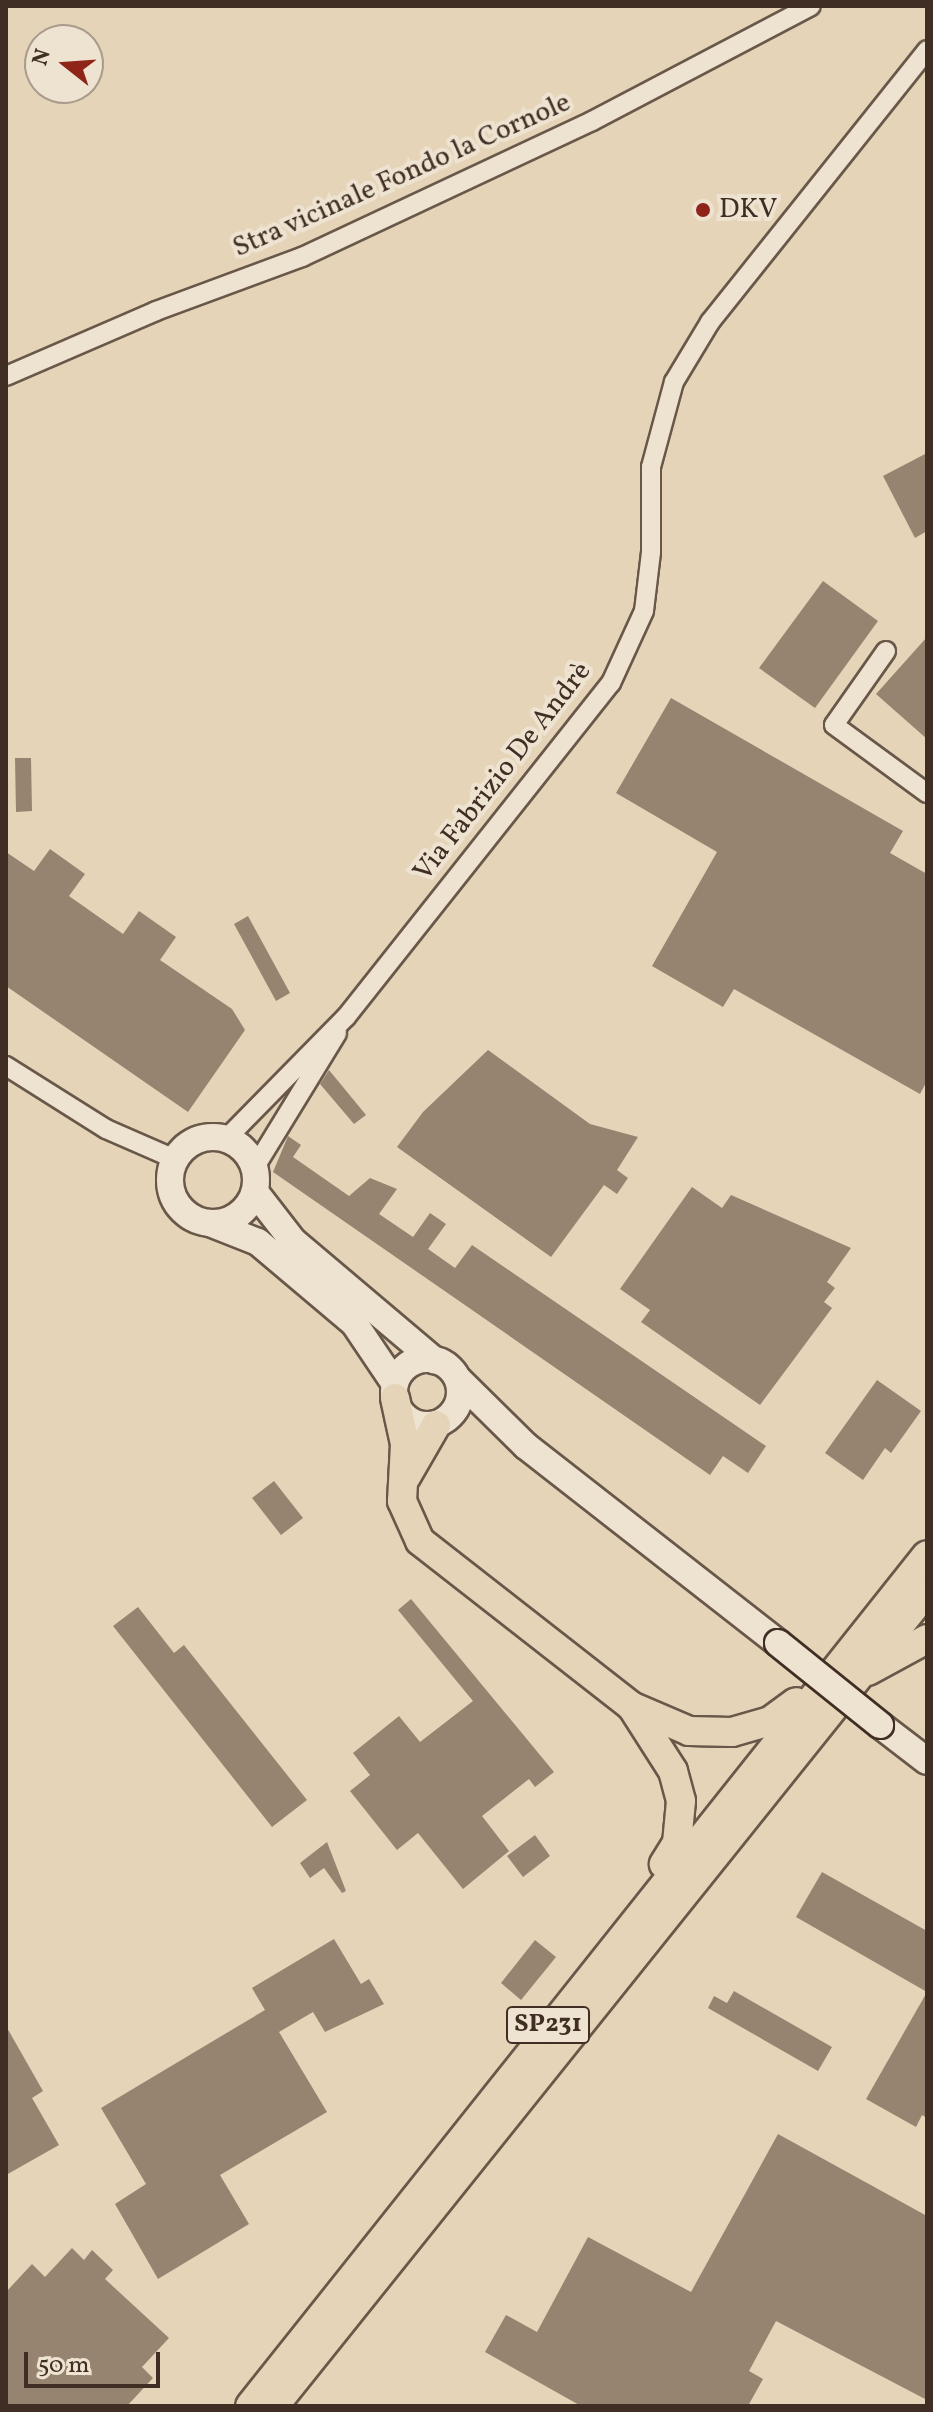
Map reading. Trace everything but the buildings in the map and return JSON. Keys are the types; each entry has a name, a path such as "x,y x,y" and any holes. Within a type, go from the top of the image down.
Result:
{"main road":[{"path":"526,1446 446,1418 414,1423 343,1313 258,1242 184,1214 175,1202 170,1173 175,1159 197,1140 226,1139 244,1149 255,1179 293,1241 459,1380 526,1446 927,1761"},
{"path":"212,1224 239,1215 255,1179"},
{"path":"434,1360 411,1363 395,1391 405,1444 407,1520 420,1541 631,1706 689,1731 732,1732 770,1721 793,1705 851,1648"},
{"path":"404,1481 446,1418 459,1380"},
{"name":"SP231","path":"250,2406 639,1911 927,1555"},
{"name":"SP231","path":"274,2406 927,1591"},
{"path":"857,1677 927,1639"},
{"path":"631,1706 673,1771 681,1801 677,1843 639,1911"}],"street":[{"name":"Stra vicinale Fondo la Cornole","path":"6,376 314,252 592,121 811,6"},
{"name":"Via Fabrizio De Andrè","path":"346,1017 611,683 644,611 651,552 651,467 674,382 710,322 927,50"},
{"path":"886,651 834,725 927,793"},
{"path":"226,1139 346,1017"},
{"path":"255,1179 346,1017"},
{"path":"6,1066 106,1129 175,1159"}],"place":[{"name":"DKV","path":"703,210"}]}
